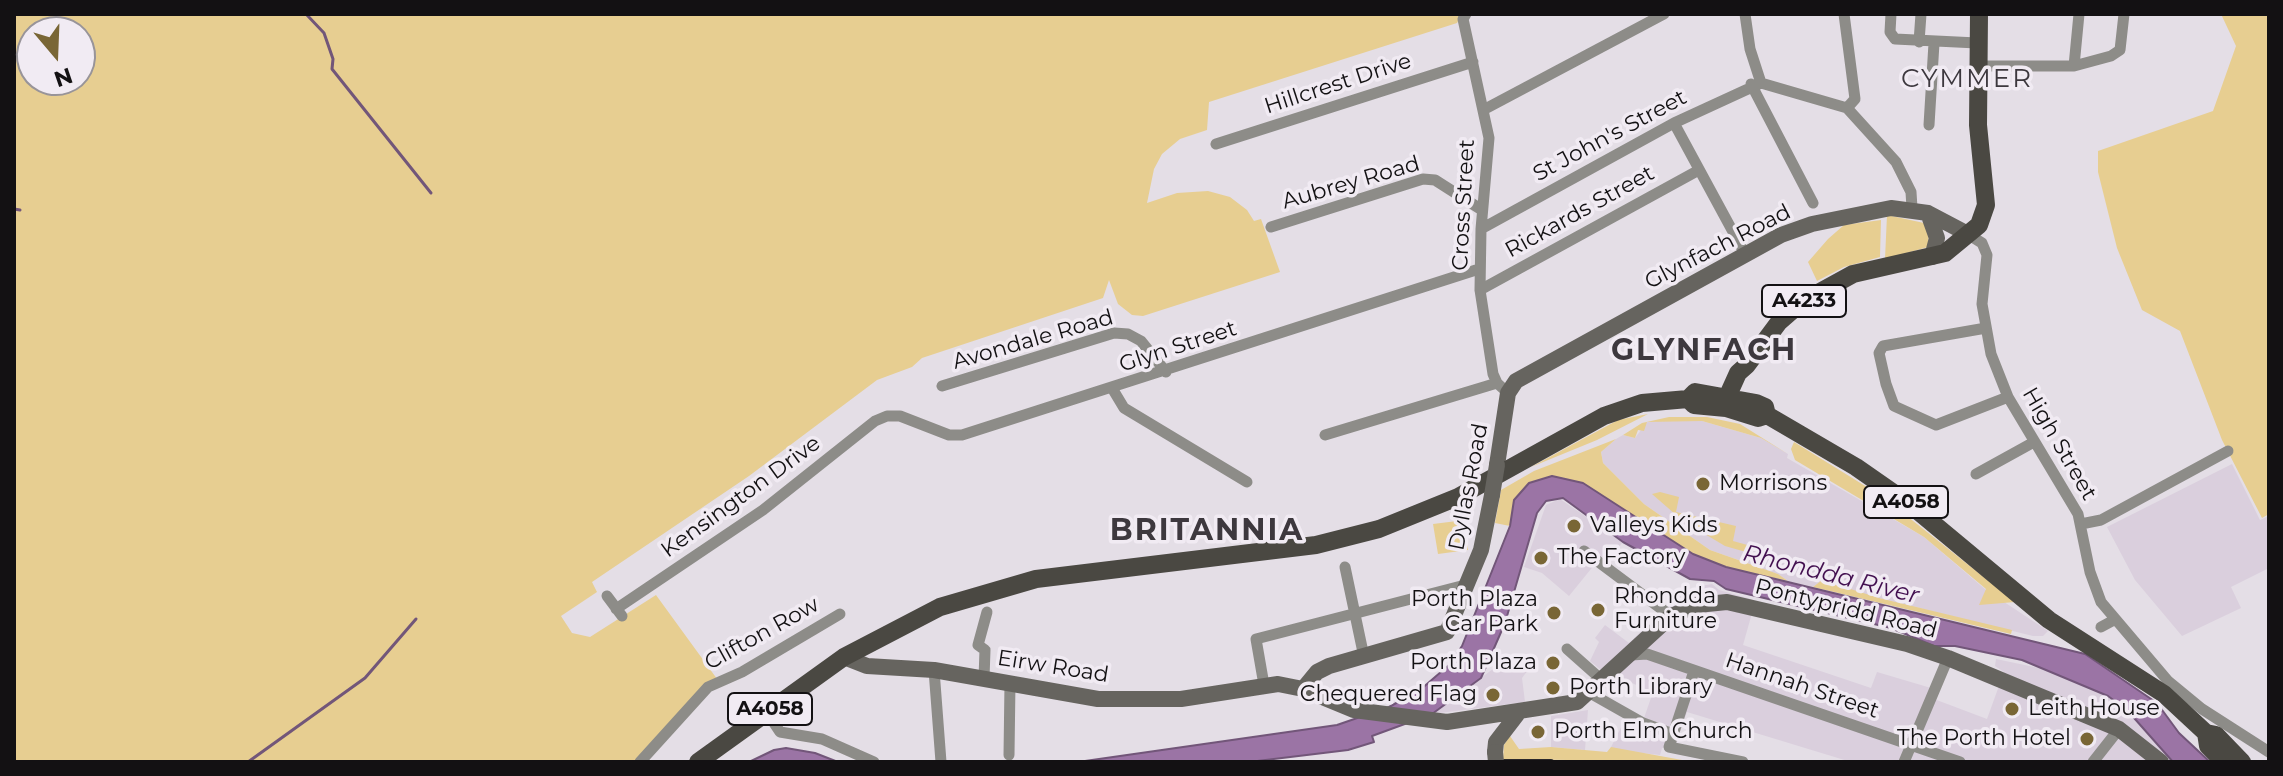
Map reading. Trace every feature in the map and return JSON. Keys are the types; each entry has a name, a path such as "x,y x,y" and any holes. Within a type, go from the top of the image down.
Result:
{"main road":[{"path":"1920,211 1966,233 1966,220 1975,201 1983,197 1976,66 1979,14"},
{"name":"Glynfach Road","path":"1502,388 1745,254 1812,224 1884,209 1920,211"},
{"path":"1920,211 1937,238 1932,257"},
{"name":"A4233","path":"1728,402 1738,373 1748,370 1779,322 1826,286 1853,274 1945,253 1966,233"},
{"path":"1748,370 1752,391 1764,410"},
{"name":"Dyllas Road","path":"1364,657 1447,632 1481,550 1497,465 1502,388"},
{"name":"A4058","path":"698,762 844,657 940,607 998,588 1084,571 1316,545 1379,529 1458,497 1604,416 1642,403 1688,399 1695,392 1728,402 1758,418 1764,410 1912,506 2049,620 2130,669 2190,716 2206,733 2216,735 2235,761"},
{"name":"Pontypridd Road","path":"1303,689 1354,710 1426,721 1471,720 1572,704 1590,693 1641,641 1671,616 1697,605 1727,602 1907,644 1948,658 2119,729 2161,762"},
{"name":"Eirw Road","path":"844,657 867,666 934,670 1098,699 1181,699 1264,685 1303,689"},
{"path":"1303,689 1317,672 1364,657"},
{"path":"1471,720 1496,752 1519,712"}],"street":[{"name":"Cross Street","path":"1466,14 1463,19 1489,138 1482,210 1480,290 1502,388"},
{"path":"1485,109 1664,14"},
{"path":"1745,14 1756,83 1813,203"},
{"path":"1844,14 1855,99 1847,108"},
{"path":"1891,14 1890,32 1895,39 1977,43"},
{"path":"1919,42 1921,14"},
{"path":"2074,66 2079,14"},
{"path":"1976,66 2074,66 2120,50 2124,14"},
{"path":"1929,125 1934,43"},
{"name":"Hillcrest Drive","path":"1216,144 1473,62"},
{"path":"1756,83 1847,108 1896,162 1920,211"},
{"name":"St John's Street","path":"1481,229 1674,123 1756,83"},
{"path":"1674,123 1745,254"},
{"name":"Rickards Street","path":"1480,290 1699,170"},
{"name":"Aubrey Road","path":"1271,227 1423,179 1435,180 1482,210"},
{"name":"High Street","path":"1966,233 1982,243 1987,255 1982,304 1986,328 2008,397 2081,524 2090,572 2101,602 2168,681 2230,728 2269,752"},
{"name":"Glyn Street","path":"887,416 900,416 949,435 962,435 1479,269"},
{"path":"1986,328 1883,346 1879,353 1894,406 1936,425 2008,397"},
{"name":"Avondale Road","path":"942,386 1114,333 1128,334 1141,341 1166,372"},
{"path":"1112,388 1124,408 1247,482"},
{"path":"1325,435 1502,388"},
{"name":"Kensington Drive","path":"607,596 619,612 763,510 875,421 887,416"},
{"path":"1976,474 2034,442"},
{"path":"2081,524 2101,520 2228,451"},
{"path":"1584,551 1671,616"},
{"path":"1345,567 1364,657"},
{"path":"1264,685 1256,639 1469,584"},
{"path":"984,678 985,650 978,645 987,612"},
{"name":"Clifton Row","path":"640,762 708,687 742,672 840,614"},
{"path":"2101,627 2114,620"},
{"path":"1567,649 1603,681"},
{"name":"Hannah Street","path":"1630,655 1647,654 1960,762"},
{"path":"1904,762 1948,658"},
{"path":"934,670 941,762"},
{"path":"1694,671 1673,734 1671,750 1743,762"},
{"path":"1009,755 1010,683"},
{"path":"1590,693 1643,723 1673,734"},
{"path":"766,711 780,732 822,739 874,762"},
{"path":"2093,762 2119,729"}],"shaded area":[{"path":"14,14 1462,14 1457,23 1209,102 1207,130 1180,139 1162,154 1154,169 1147,203 1177,193 1208,191 1230,197 1247,210 1254,221 1261,219 1280,272 1143,316 1132,315 1118,304 1109,280 1103,298 922,358 912,367 877,380 749,476 592,582 597,592 561,616 572,633 590,637 656,595 720,683 708,687 640,762 14,762"},
{"path":"2221,14 2269,14 2269,514 2262,518 2222,440 2180,331 2142,310 2117,248 2098,172 2098,151 2213,111 2236,46"},
{"path":"1887,215 1924,223 1929,229 1928,247 1885,259"},
{"path":"1881,220 1880,257 1844,267 1817,281 1808,262 1828,239 1844,225"},
{"path":"1648,414 1597,440 1531,467 1618,420"},
{"path":"1669,417 1707,417 1740,424 1788,454 1761,438 1702,421 1647,422 1644,431 1638,430 1635,438 1623,435 1642,423"},
{"path":"1702,421 1761,438 1788,454 1787,458 1924,537 1986,590 2048,631 2043,636 2033,636 1839,587 1833,581 1822,580 1813,587 1788,581 1778,574 1710,550 1644,504 1603,463 1601,452 1616,439 1623,435 1635,438 1647,422"},
{"path":"1616,439 1601,452 1603,463 1644,504 1710,550 1778,574 1788,581 1726,567 1693,554 1583,483 1514,500 1510,526 1495,523 1501,490 1534,471"},
{"path":"1794,442 1883,497 2015,602 1979,605 1986,589 1924,537 1795,460 1791,449"},
{"path":"2232,464 2260,520 2269,516 2269,568 2231,587 2241,608 2182,636 2135,580 2107,527"},
{"path":"1552,476 1583,483 1693,554 1726,567 2085,654 2157,703 2179,733 2210,762 2173,762 2127,710 2108,696 2022,660 1955,646 1934,646 1891,628 1726,589 1714,581 1690,579 1623,542 1563,498 1546,501 1537,513 1505,623 1481,678 1432,714 1372,736 1374,742 1348,750 1249,762 1078,762 1337,725 1389,707 1420,690 1449,665 1462,646 1510,526 1514,500 1529,483"},
{"path":"1660,492 1679,497 1676,512 1736,526 1733,541 1751,546 1753,554 1725,546 1683,521 1652,494"},
{"path":"1560,499 1623,542 1609,559 1595,564 1569,596 1542,573 1524,567 1546,505"},
{"path":"1465,520 1468,550 1438,554 1433,524"},
{"path":"1822,580 1879,598 2012,630 2011,634 1813,587"},
{"path":"1712,584 1719,590 1751,599 1754,606 1743,645 1871,688 1877,672 1931,688 1934,699 1987,719 2004,672 1995,666 1996,659 2053,671 2095,688 2127,710 2173,762 1851,762 1687,712 1675,746 1662,748 1660,755 1613,750 1611,747 1626,718 1643,721 1653,692 1601,670 1590,661 1599,642 1595,638 1605,625 1629,643 1668,606 1701,586"},
{"path":"1505,656 1528,670 1522,678 1525,702 1432,714 1493,669"},
{"path":"1588,710 1585,750 1551,747 1551,716"},
{"path":"1510,736 1519,749 1551,747 1607,752 1611,747 1693,762 1503,759 1504,745"},
{"path":"786,748 815,753 838,762 749,762"}],"waterway":[{"path":"306,14 324,33 333,59 332,69 431,193"},
{"path":"14,209 20,210"},
{"path":"248,762 365,678 416,619"}],"railway":[{"path":"1492,762 1551,762"}],"place":[{"name":"Morrisons","path":"1703,484"},
{"name":"Valleys Kids","path":"1574,526"},
{"name":"The Factory","path":"1541,558"},
{"name":"Rhondda Furniture","path":"1598,610"},
{"name":"Porth Plaza Car Park","path":"1554,613"},
{"name":"Porth Plaza","path":"1553,663"},
{"name":"Porth Library","path":"1553,688"},
{"name":"Chequered Flag","path":"1493,695"},
{"name":"Leith House","path":"2012,709"},
{"name":"Porth Elm Church","path":"1538,732"},
{"name":"The Porth Hotel","path":"2087,739"}],"district":[{"name":"CYMMER","path":"1967,79"},
{"name":"GLYNFACH","path":"1704,351"},
{"name":"BRITANNIA","path":"1207,531"}],"water label":[{"name":"Rhondda River","path":"1831,575"}]}
